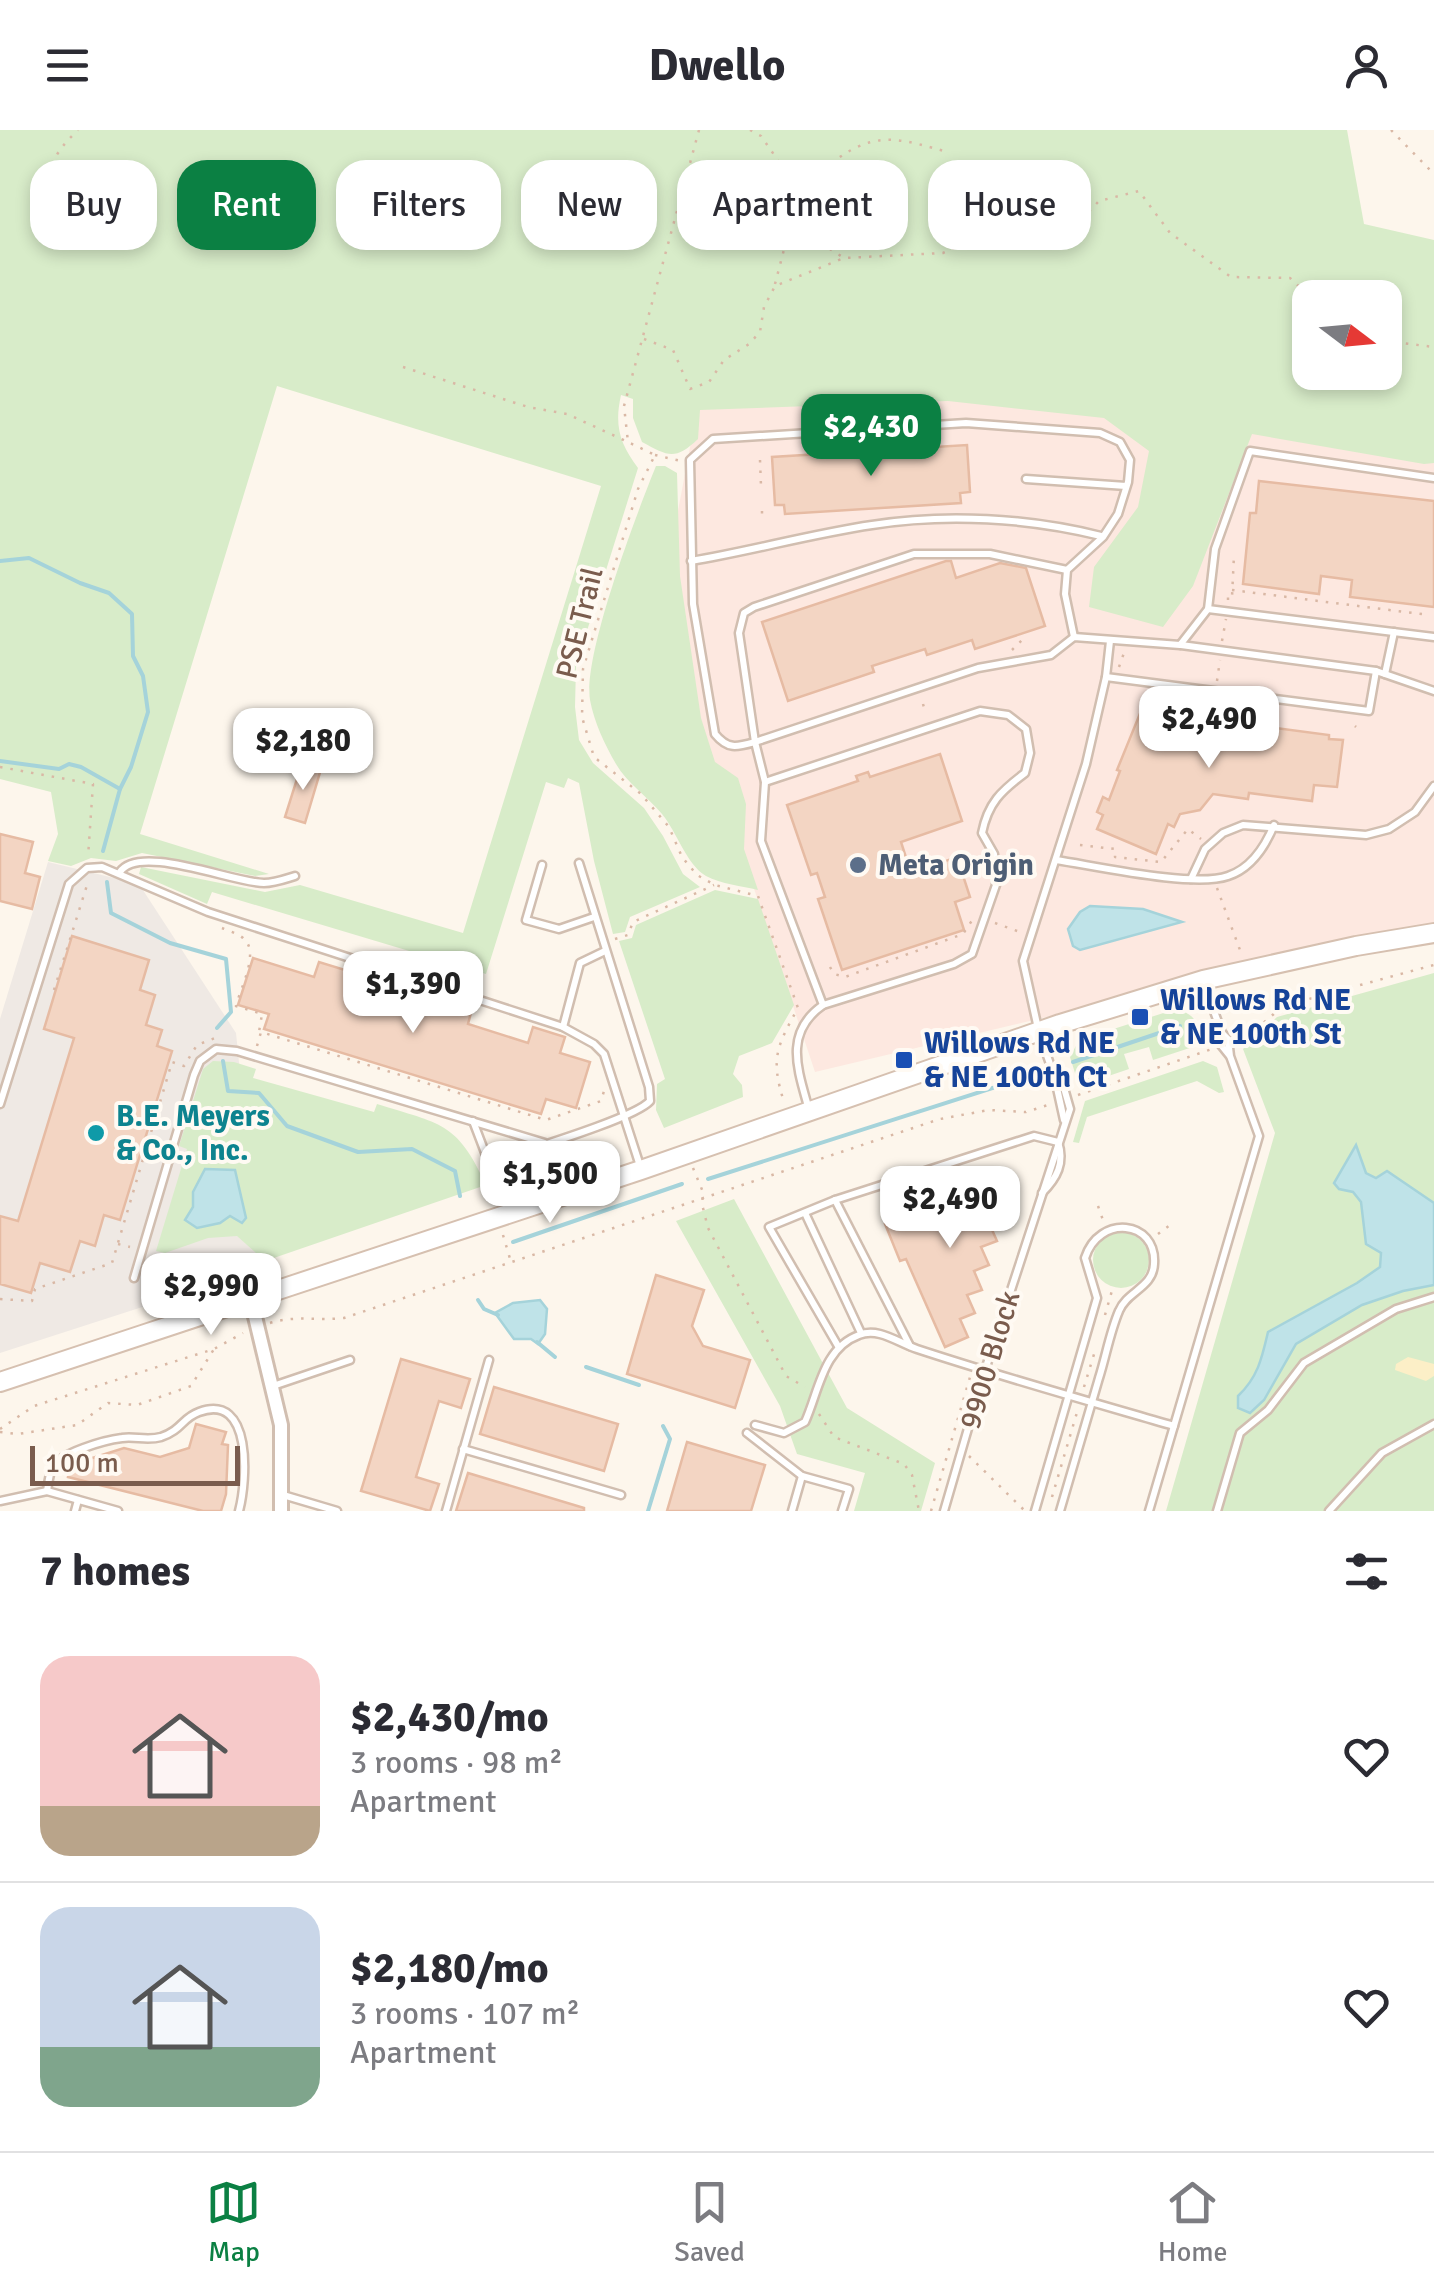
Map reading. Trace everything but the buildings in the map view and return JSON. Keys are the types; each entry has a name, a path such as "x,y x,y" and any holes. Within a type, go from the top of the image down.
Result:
{"main road":[{"path":"0,1382 1203,980 1434,933"}],"street":[{"path":"252,1300 281,1425 281,1511"}],"lane":[{"path":"1074,638 1065,594 1067,570 1102,537 1118,514 1130,460 1120,442 1100,433 966,422 713,439 690,460 692,604 715,734 723,744 735,748 978,668 1051,654 1074,638 1180,644 1380,673 1434,691"},
{"path":"1180,644 1208,610 1214,549 1250,451 1434,478"},
{"path":"1026,478 1126,486"},
{"path":"691,561 874,524 940,519 1066,528 1102,537"},
{"path":"822,1005 761,842 765,782 755,742 739,632 744,614 754,607 914,554 990,554 1067,570"},
{"path":"1208,610 1434,637"},
{"path":"1106,677 1369,711 1394,632"},
{"name":"9900 Block","path":"944,1511 1042,1194 1055,1180 1062,1156 1058,1142 1070,1109 1068,1098 1055,1078 1039,1032 1023,962 1086,764 1106,677 1110,640"},
{"path":"765,782 980,711 1008,714 1026,729 1030,753 1025,773 1000,791 986,810 982,833 994,854 996,885 972,954 954,964 822,1005 812,1012 796,1037 794,1056 810,1111"},
{"path":"1191,879 1206,849 1223,833 1243,825 1366,835 1389,829 1415,812 1434,786"},
{"path":"1056,860 1191,879 1226,877 1247,866 1266,846 1274,825"},
{"path":"120,872 130,863 154,862 262,884 295,876"},
{"path":"473,1120 489,1162 646,1106 650,1094 579,863"},
{"path":"542,865 526,920 559,930 594,917"},
{"path":"0,1104 68,884 87,868 102,867 208,912 563,1027 594,1044 604,1054 641,1170"},
{"path":"563,1027 580,962 604,951"},
{"path":"1149,1511 1259,1136 1230,1056 1228,1039 1222,1033 1203,980"},
{"path":"134,1278 194,1075 208,1053 216,1049 237,1051 545,1143"},
{"path":"838,1346 769,1227 834,1200 1034,1136 1058,1142"},
{"path":"834,1200 910,1346"},
{"path":"804,1212 862,1334"},
{"path":"1035,1511 1097,1298 1084,1258 1096,1235 1107,1229 1129,1228 1140,1233 1154,1253 1154,1268 1149,1281 1120,1308 1060,1511"},
{"path":"1217,1511 1240,1433 1268,1410 1304,1363 1396,1308 1434,1297"},
{"path":"755,1425 784,1434 805,1422 828,1360 838,1346 862,1334 878,1332 985,1370 1174,1426"},
{"path":"273,1386 350,1360"},
{"path":"446,1511 489,1360"},
{"path":"47,1492 52,1468 63,1456 122,1438 150,1440 176,1432 197,1412 216,1409 230,1414 240,1427 244,1458 239,1511"},
{"path":"1329,1511 1382,1453 1434,1424"},
{"path":"747,1433 802,1476 849,1488 842,1511"},
{"path":"463,1449 621,1495"},
{"path":"792,1511 802,1476"},
{"path":"0,1500 47,1492 118,1511"},
{"path":"283,1495 337,1511"},
{"path":"75,1511 78,1500"}],"path":[{"path":"55,160 65,142 78,130"},
{"path":"628,442 624,406 699,130"},
{"path":"750,130 761,136 778,160"},
{"path":"1391,130 1434,174"},
{"path":"836,160 862,141 893,137 948,152"},
{"path":"775,286 844,258 944,253 1000,227 1042,220 1078,223 1098,201 1138,191 1170,233 1230,277 1292,280"},
{"path":"642,339 673,350 690,389 709,382 724,360 760,332 764,307 775,286 784,250"},
{"path":"832,250 844,258"},
{"path":"1402,343 1434,347"},
{"path":"403,367 528,407 567,414 674,461"},
{"name":"PSE Trail","path":"655,455 638,489 583,669 582,718 594,757 640,794 668,827 696,876 758,896 798,1008 782,1036 774,1065 790,1117"},
{"path":"760,460 761,486"},
{"path":"1228,601 1234,556"},
{"path":"1232,590 1429,615"},
{"path":"1222,641 1226,618"},
{"path":"1010,654 1025,637"},
{"path":"1120,667 1126,649"},
{"path":"1217,681 1219,662"},
{"path":"923,704 925,711"},
{"path":"0,767 93,784 87,868"},
{"path":"1080,845 1115,849 1115,856 1161,862 1188,829"},
{"path":"54,990 83,894 94,875"},
{"path":"604,951 609,940 628,935 633,922 715,885"},
{"path":"1218,896 1240,950"},
{"path":"830,967 834,974 845,977 963,934 974,918 1032,936"},
{"path":"212,924 242,937 250,946 250,960 236,1006 262,1014 258,1029 261,1032 546,1120 601,1101 605,1094 599,1076"},
{"path":"1237,1040 1283,1006 1434,964"},
{"path":"244,1043 257,1046 261,1032"},
{"path":"0,1299 32,1302 35,1289 112,1262 172,1062 184,1066 196,1046 224,1038"},
{"path":"1076,1095 1212,1048"},
{"path":"601,1101 605,1113"},
{"path":"276,1321 344,1318 940,1119 989,1110 1026,1112 1047,1106"},
{"path":"688,1154 703,1198 708,1228 786,1376 812,1390 818,1412 834,1437 904,1464 912,1475 919,1511"},
{"path":"1098,1206 1107,1229"},
{"path":"503,1235 511,1262"},
{"path":"118,1244 130,1247"},
{"path":"1106,1284 1123,1288"},
{"path":"0,1430 34,1406 214,1349 245,1332"},
{"path":"0,1430 18,1434 78,1425 108,1403 137,1405 191,1386 214,1349"},
{"path":"931,1511 970,1377"},
{"path":"950,1443 1026,1511"}],"shaded area":[{"path":"705,368 1434,446 1434,925 815,1072 660,606"},
{"path":"48,862 139,884 236,1033 260,1269 0,1353 0,1019"}],"green space":[{"path":"0,130 1347,130 1364,224 1434,240 1434,463 1252,434 1193,586 1163,627 1089,607 1094,567 1138,507 1149,451 1104,418 948,401 700,410 698,439 683,451 671,454 642,442 633,418 633,399 621,395 620,434 638,468 576,666 579,740 593,763 644,808 683,874 700,887 630,917 625,932 613,934 579,783 568,778 564,788 546,782 486,974 212,892 207,904 139,874 141,867 265,892 300,885 463,933 601,486 277,386 140,834 269,874 255,876 142,853 116,861 91,858 71,866 48,861 58,834 51,792 0,779"},
{"path":"656,466 677,473 680,576 701,718 715,762 738,778 746,804 744,849 758,890 718,881 699,871 662,814 616,764 600,733 590,700 590,679 603,618"},
{"path":"715,890 758,899 794,1005 772,1043 739,1056 733,1074 742,1085 743,1097 664,1128 656,1110 657,1084 665,1079 619,941 632,938 636,925"},
{"path":"1434,973 1434,1511 1166,1511 1275,1133 1243,1049 1277,1017"},
{"path":"1176,1009 1196,1021 1205,1043 1153,1060 1149,1047 1124,1054 1129,1069 1079,1086 1070,1057 1079,1040"},
{"path":"213,1061 234,1062 256,1069 253,1078 374,1112 377,1104 432,1122 466,1148 486,1185 265,1261 237,1236 208,1238 165,1253 156,1251 187,1149 179,1146 203,1069","holes":["205,1169 242,1223 230,1216 220,1223 185,1220"]},
{"path":"1203,1061 1217,1067 1224,1092 1197,1081 1087,1117 1079,1143 1073,1142 1085,1101"},
{"path":"734,1199 847,1408 935,1463 921,1511 854,1511 865,1473 797,1454 780,1406 676,1221"},
{"path":"1121,1232 1141,1240 1149,1260 1141,1280 1121,1288 1101,1280 1093,1260 1101,1240"}],"sand":[{"path":"1408,1357 1434,1364 1434,1376 1426,1381 1395,1370 1396,1364"}],"water":[{"path":"1090,906 1143,909 1182,922 1080,950 1073,946 1068,929 1080,912"},
{"path":"1356,1145 1366,1173 1376,1178 1387,1171 1434,1203 1434,1285 1362,1305 1296,1344 1264,1400 1250,1413 1238,1408 1238,1396 1255,1374 1268,1332 1380,1267 1381,1253 1366,1244 1361,1202 1353,1192 1339,1189 1334,1183"},
{"path":"205,1169 235,1170 246,1218 242,1223 230,1216 220,1223 197,1228 185,1220"},
{"path":"540,1300 547,1309 545,1334 538,1344 531,1339 514,1339 495,1313 513,1303"}],"waterway":[{"path":"0,561 29,558 109,593 132,614 133,656 143,676 148,712 103,851"},
{"path":"0,761 59,769 69,764 120,789"},
{"path":"107,882 111,913 170,943 226,959 231,1012 217,1028"},
{"path":"1073,1062 1180,1026"},
{"path":"223,1061 228,1091 259,1093 287,1126 358,1152 412,1149 455,1171 460,1196"},
{"path":"708,1179 1030,1076"},
{"path":"513,1242 682,1184"},
{"path":"478,1300 484,1309 498,1315"},
{"path":"537,1342 555,1357"},
{"path":"586,1367 639,1385"},
{"path":"648,1511 670,1439 663,1426"}],"place":[{"name":"Meta Origin","path":"858,865"},
{"name":"Willows Rd NE & NE 100th St","path":"1140,1017"},
{"name":"Willows Rd NE & NE 100th Ct","path":"904,1060"},
{"name":"B.E. Meyers & Co., Inc.","path":"96,1133"}]}
